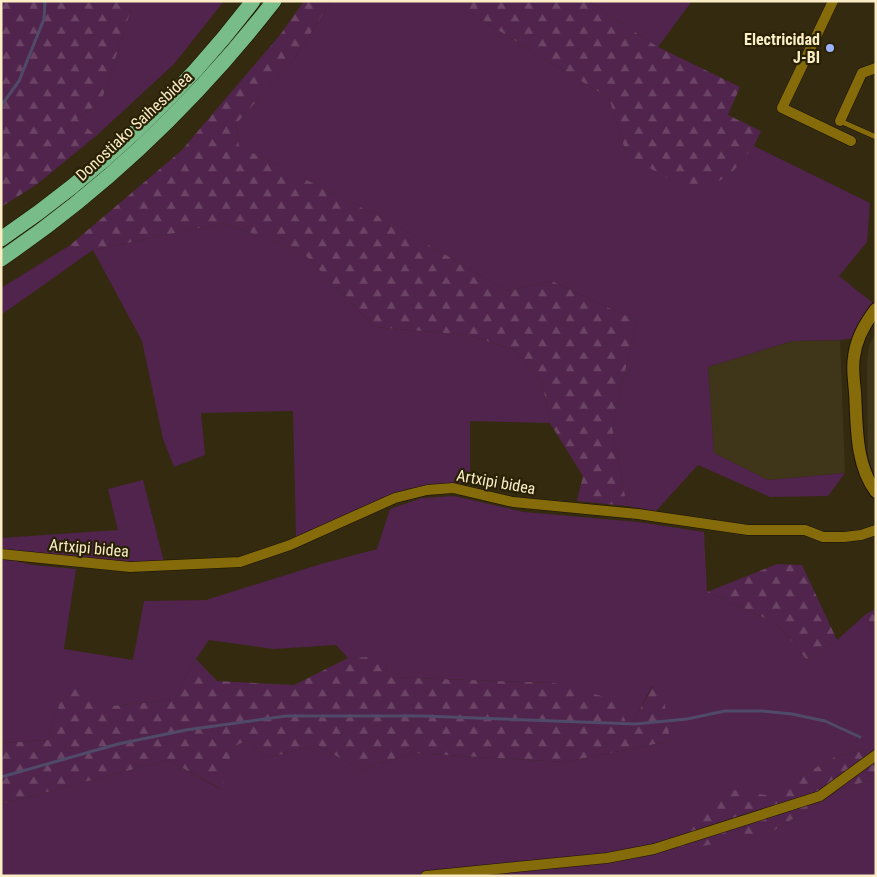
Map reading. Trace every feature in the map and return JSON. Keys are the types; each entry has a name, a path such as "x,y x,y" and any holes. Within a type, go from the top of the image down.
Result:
{"highway":[{"name":"Donostiako Saihesbidea","path":"1,239 77,182 123,142 186,81 253,1"},
{"name":"Donostiako Saihesbidea","path":"1,259 93,190 165,125 229,57 274,1"}],"street":[{"path":"833,1 782,108 851,141"},
{"path":"840,121 862,73 876,68"},
{"path":"876,309 866,322 857,341 853,358 858,445 867,476 876,492"},
{"name":"Artxipi bidea","path":"4,556 130,567 240,562 290,544 396,498 427,490 453,488 513,502 638,514 748,530 805,530 823,537 844,537 876,530"},
{"path":"426,876 607,858 654,849 820,796 876,754"}],"lane":[{"path":"840,121 876,137"}],"shaded area":[{"path":"876,331 876,479 868,457 867,364 869,346"},
{"path":"840,340 845,473 768,480 714,453 708,367 792,341"}],"green space":[{"path":"1,1 131,1 131,10 101,102 77,119 96,136 36,185 1,207"},
{"path":"131,1 224,1 174,64 96,136 77,119 101,102 131,10"},
{"path":"304,1 331,1 295,58 236,124 239,146 390,222 507,291 552,281 637,321 612,426 627,506 577,501 583,476 550,423 542,381 514,350 469,335 375,327 301,251 223,223 93,250 69,246 181,151 280,35"},
{"path":"331,1 450,1 609,98 627,156 730,175 754,146 870,203 867,242 839,276 873,303 854,338 792,341 708,367 714,453 768,480 845,473 828,496 770,497 698,465 656,511 627,506 612,426 637,321 552,281 507,291 390,222 239,146 236,124 295,58"},
{"path":"450,1 592,1 591,3 658,47 740,87 728,115 761,131 754,146 730,175 696,193 627,156 609,98"},
{"path":"592,1 692,1 658,47 591,3"},
{"path":"223,223 301,251 375,327 469,335 514,350 542,381 550,423 470,421 470,482 406,489 296,537 293,411 201,413 205,455 174,467 163,439 142,341 93,250"},
{"path":"69,246 93,250 1,315 1,288"},
{"path":"143,480 164,562 82,560 41,556 1,549 1,538 118,530 108,489"},
{"path":"454,496 524,512 638,522 704,532 707,592 776,623 807,660 837,640 866,614 876,636 876,748 837,756 766,796 722,788 773,831 843,788 876,779 876,876 1,876 1,804 168,760 220,789 233,747 248,740 267,758 317,745 361,770 411,753 564,762 670,741 652,686 629,730 554,683 387,677 386,657 348,658 336,645 273,649 209,640 196,659 174,700 111,706 66,683 48,740 1,743 1,558 33,565 76,569 64,649 133,660 144,601 206,600 321,564 377,549 390,509 422,498"},
{"path":"777,564 802,565 837,640 807,660 776,623 707,592"},
{"path":"876,609 876,636 866,614"},
{"path":"386,656 387,677 554,683 616,700 629,729 653,686 663,691 670,741 564,762 411,753 361,770 317,745 267,758 248,740 233,747 221,789 168,760 1,804 1,743 48,740 66,682 111,706 174,700 196,659 217,681 294,685 348,658"},
{"path":"876,748 876,779 843,788 773,831 675,852 671,837 722,788 766,795 837,756"}],"waterway":[{"path":"1,106 19,81 44,19 45,1"},
{"path":"1,777 118,744 186,730 286,716 423,716 635,724 687,719 725,711 761,711 792,714 825,721 860,737"}],"place":[{"name":"Electricidad J-BI","path":"830,48"}]}
